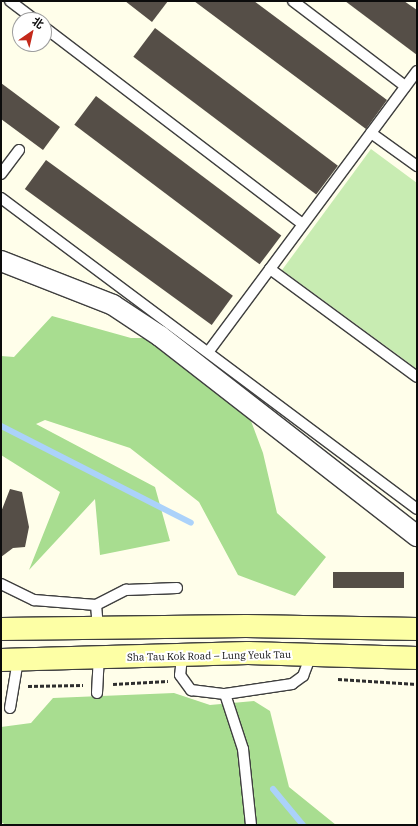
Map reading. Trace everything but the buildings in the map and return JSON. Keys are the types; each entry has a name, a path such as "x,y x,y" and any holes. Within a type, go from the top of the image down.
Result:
{"main road":[{"path":"1,629 98,627 417,629"},
{"name":"Sha Tau Kok Road – Lung Yeuk Tau","path":"10,660 311,654 417,658"}],"street":[{"path":"1,261 113,305 160,336 417,536"}],"lane":[{"path":"10,1 24,12"},
{"path":"293,1 405,86"},
{"path":"52,33 303,224"},
{"path":"209,351 417,71"},
{"path":"371,133 417,166"},
{"path":"1,174 19,150"},
{"path":"1,198 209,351 417,509"},
{"path":"270,269 417,378"},
{"path":"1,584 34,600 96,606 126,590 177,588"},
{"path":"96,606 98,627"},
{"path":"182,657 180,675 191,690 225,694 292,684 303,676 311,654"},
{"path":"97,693 99,658"},
{"path":"10,660 10,708"},
{"path":"225,694 243,749 251,825"}],"path":[{"path":"28,686 89,685"}],"green space":[{"path":"371,149 417,183 417,369 282,270"},
{"path":"52,316 131,338 159,338 251,421 263,453 277,513 326,557 295,596 238,575 199,502 130,448 45,420 36,424 155,487 170,541 100,555 95,499 29,570 60,492 1,455 1,356 14,357"},
{"path":"174,693 210,705 254,701 270,711 289,787 336,825 6,825 1,822 1,727 31,723 53,698"}],"waterway":[{"path":"1,426 191,523"},
{"path":"273,789 303,825"}]}
